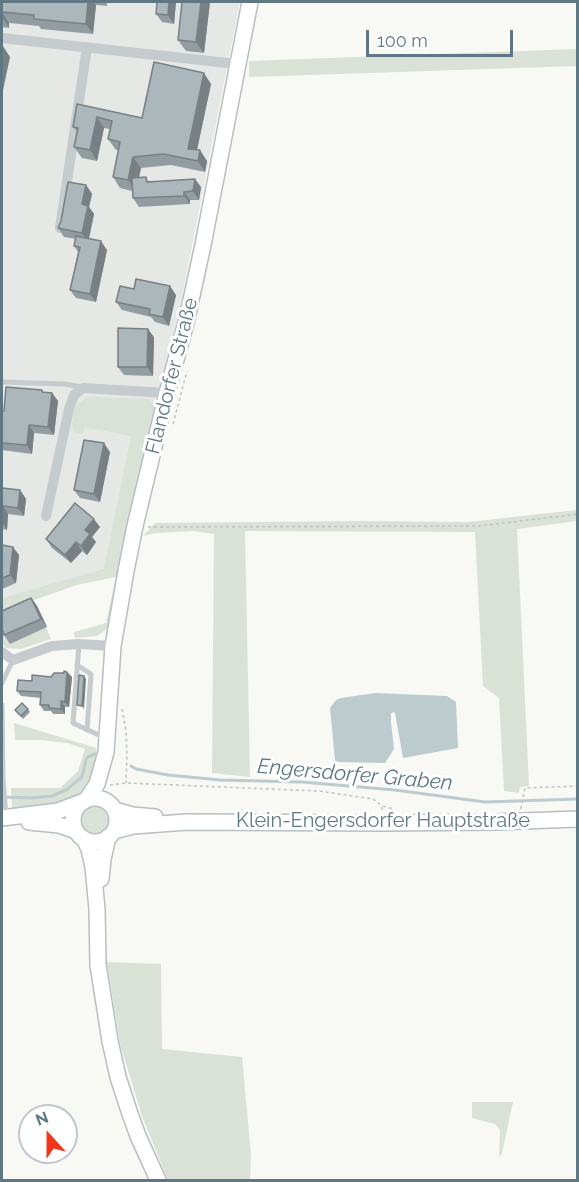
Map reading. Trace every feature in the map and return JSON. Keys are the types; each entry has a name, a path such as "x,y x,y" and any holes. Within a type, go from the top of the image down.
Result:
{"main road":[{"name":"Flandorfer Straße","path":"113,807 108,789 106,745 113,646 135,526 186,323 203,245 250,2"},
{"name":"Flandorfer Straße","path":"84,801 97,784 106,745"},
{"path":"6,814 58,811 84,801 101,798 113,807 132,815 188,822"},
{"path":"84,801 76,809 73,823 89,849 93,867 97,909 98,964 110,1041 131,1118 158,1180"},
{"path":"97,909 103,859 117,819 113,807"},
{"path":"6,814 25,822 59,825 96,842 129,826 188,822"},
{"name":"Klein-Engersdorfer Hauptstraße","path":"188,822 381,823 578,819"}],"street":[{"path":"2,38 237,64"},
{"path":"60,228 87,47"},
{"path":"46,516 74,395 83,388 167,393"},
{"path":"2,652 13,660 52,646 79,644 113,646"}],"lane":[{"path":"2,382 65,384 83,388"},
{"path":"79,644 73,723 87,730 106,745"},
{"path":"2,683 13,660"},
{"path":"77,665 91,674 87,730"},
{"path":"2,705 6,814"}],"path":[{"path":"135,526 479,526 578,514"},
{"path":"121,702 126,730 126,783 319,791 373,799 382,806 381,823"},
{"path":"521,808 525,788 578,786"}],"shaded area":[{"path":"2,2 240,2 176,328 115,567 2,598"},
{"path":"577,49 577,66 249,77 249,61"},
{"path":"87,397 149,399 157,410 109,627 97,636 75,638 74,632 106,623 116,577 77,585 34,600 51,639 21,649 6,648 2,644 2,598 104,569 131,436 85,427 83,434 74,432 72,426 74,408"},
{"path":"577,510 577,521 517,529 529,786 520,787 519,793 504,791 499,698 483,686 475,532 245,531 250,777 212,773 214,534 193,531 143,536 155,523 468,522"},
{"path":"375,693 447,696 456,702 458,748 403,758 394,712 391,713 391,722 394,749 385,763 337,762 330,708 336,700 341,698"},
{"path":"14,723 96,748 98,765 96,777 78,799 65,805 18,810 12,808 11,788 60,788 78,771 85,749 67,743 15,740"},
{"path":"95,803 107,808 112,820 107,832 95,837 83,832 78,820 83,808"},
{"path":"107,962 161,964 162,1049 242,1057 251,1156 250,1180 168,1180 142,1116 120,1044"},
{"path":"472,1102 513,1102 502,1153 499,1157 500,1130 495,1124 472,1118"}],"building":[{"path":"2,2 88,2 86,24 34,19 34,15 2,12"},
{"path":"157,2 169,2 168,15 156,14"},
{"path":"182,2 201,2 196,42 178,40"},
{"path":"154,62 204,73 188,149 200,150 198,161 163,154 133,157 128,180 113,177 120,142 108,139 112,121 97,117 90,150 74,147 78,128 73,127 77,104 142,118"},
{"path":"146,177 147,182 195,179 193,191 184,192 184,196 133,198 132,178"},
{"path":"68,182 86,185 82,204 88,206 82,233 58,228"},
{"path":"76,236 101,241 90,294 70,290 80,247 74,246"},
{"path":"136,279 170,286 163,317 149,314 150,309 116,302 120,286 134,289"},
{"path":"118,328 148,329 147,367 118,367"},
{"path":"6,387 52,393 48,427 29,425 27,445 2,443 2,411 4,411"},
{"path":"84,440 104,443 94,494 74,490"},
{"path":"2,488 20,490 18,508 3,506 2,516"},
{"path":"75,503 94,519 85,530 90,534 81,546 76,542 65,555 46,539"},
{"path":"2,545 13,547 10,575 2,578"},
{"path":"31,598 41,619 4,635 2,611"},
{"path":"64,671 67,672 65,702 61,701 61,709 40,705 41,692 17,691 18,680 32,681 32,675 51,677 54,673 64,673"},
{"path":"79,675 84,676 82,706 77,705"},
{"path":"22,703 28,709 21,716 15,710"}],"waterway":[{"name":"Engersdorfer Graben","path":"2,797 52,796 66,790 82,777 86,760 95,754"},
{"name":"Engersdorfer Graben","path":"131,766 168,775 220,780 302,782 395,790 485,802 578,799"}]}
